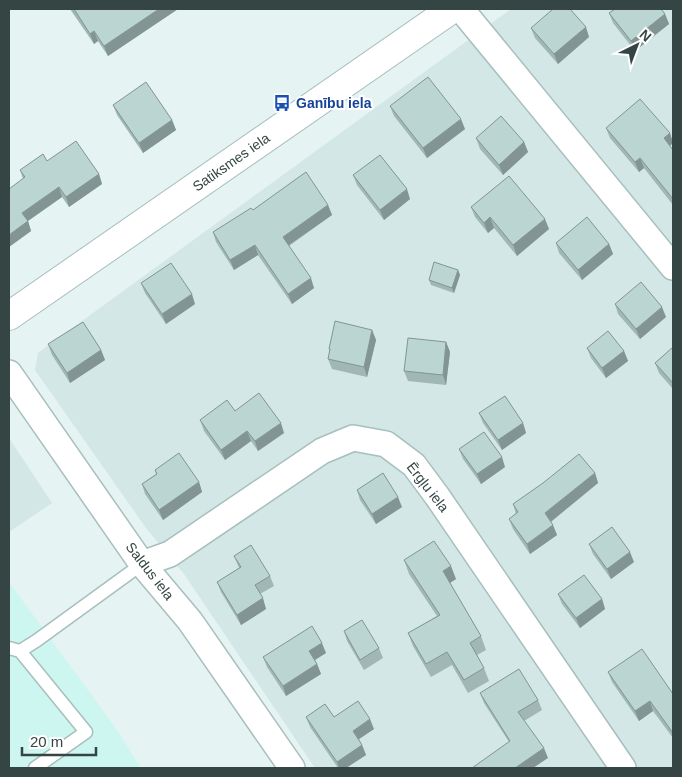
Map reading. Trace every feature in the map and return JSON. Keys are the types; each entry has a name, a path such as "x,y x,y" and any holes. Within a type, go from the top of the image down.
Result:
{"street":[{"name":"Satiksmes iela","path":"9,316 452,9"},
{"path":"461,9 673,268"},
{"name":"Saldus iela","path":"9,373 142,564 190,621 292,768"},
{"name":"Ērgļu iela","path":"142,564 170,554 322,451 353,438 386,444 414,465 437,496 623,768"}],"lane":[{"path":"35,768 86,732 14,649 36,641 142,564"}],"shaded area":[{"path":"511,9 673,9 673,768 315,768 184,574 146,528 35,370 38,353"},
{"path":"9,438 52,503 9,532"},
{"path":"9,582 117,730 141,768 9,768"}],"building":[{"path":"74,9 159,9 104,46 94,31 90,34"},
{"path":"553,9 570,9 586,27 554,54 531,28"},
{"path":"615,9 661,9 665,14 631,41 609,13"},
{"path":"428,77 461,119 423,148 390,106"},
{"path":"146,82 172,120 139,143 113,105"},
{"path":"640,99 670,133 664,138 673,150 673,199 640,158 635,162 606,128"},
{"path":"501,116 524,142 499,165 476,138"},
{"path":"76,141 99,174 66,197 59,187 22,213 28,221 9,235 9,189 25,177 20,170 43,154 47,161"},
{"path":"380,155 407,189 380,210 353,175"},
{"path":"306,172 328,205 283,237 311,278 288,294 255,245 230,260 213,232 251,208 253,210"},
{"path":"509,176 545,219 513,245 490,217 484,223 471,207"},
{"path":"587,217 609,244 578,270 556,243"},
{"path":"434,262 458,270 452,288 429,280"},
{"path":"171,263 192,294 162,314 141,283"},
{"path":"641,282 662,307 636,329 615,304"},
{"path":"335,321 372,330 364,367 328,359"},
{"path":"83,322 101,350 67,373 48,344"},
{"path":"608,331 624,351 602,368 587,348"},
{"path":"408,338 446,342 443,375 404,371"},
{"path":"673,347 673,383 655,363"},
{"path":"259,393 281,423 255,441 247,431 221,450 200,420 227,400 235,411"},
{"path":"505,396 523,423 498,440 479,413"},
{"path":"484,432 502,457 477,474 459,449"},
{"path":"179,453 199,482 159,510 142,484 157,474 155,470"},
{"path":"579,454 595,473 545,513 553,525 527,544 509,519 518,512 513,504"},
{"path":"383,473 398,497 372,514 357,490"},
{"path":"612,527 630,552 607,569 589,544"},
{"path":"434,541 451,566 443,571 481,636 470,643 484,668 464,680 447,652 426,664 408,633 440,615 404,560"},
{"path":"251,545 270,576 255,585 263,598 237,615 217,582 241,567 234,556"},
{"path":"584,575 602,599 576,618 558,594"},
{"path":"362,620 379,648 360,660 344,631"},
{"path":"312,626 322,643 309,651 317,664 283,686 263,657"},
{"path":"642,649 673,694 673,733 650,701 635,711 608,672"},
{"path":"519,669 538,700 518,712 544,748 515,768 472,768 510,741 480,693"},
{"path":"358,701 370,719 353,731 362,745 337,762 306,717 325,704 334,717"}],"place":[{"name":"Ganību iela","path":"282,103"}]}
